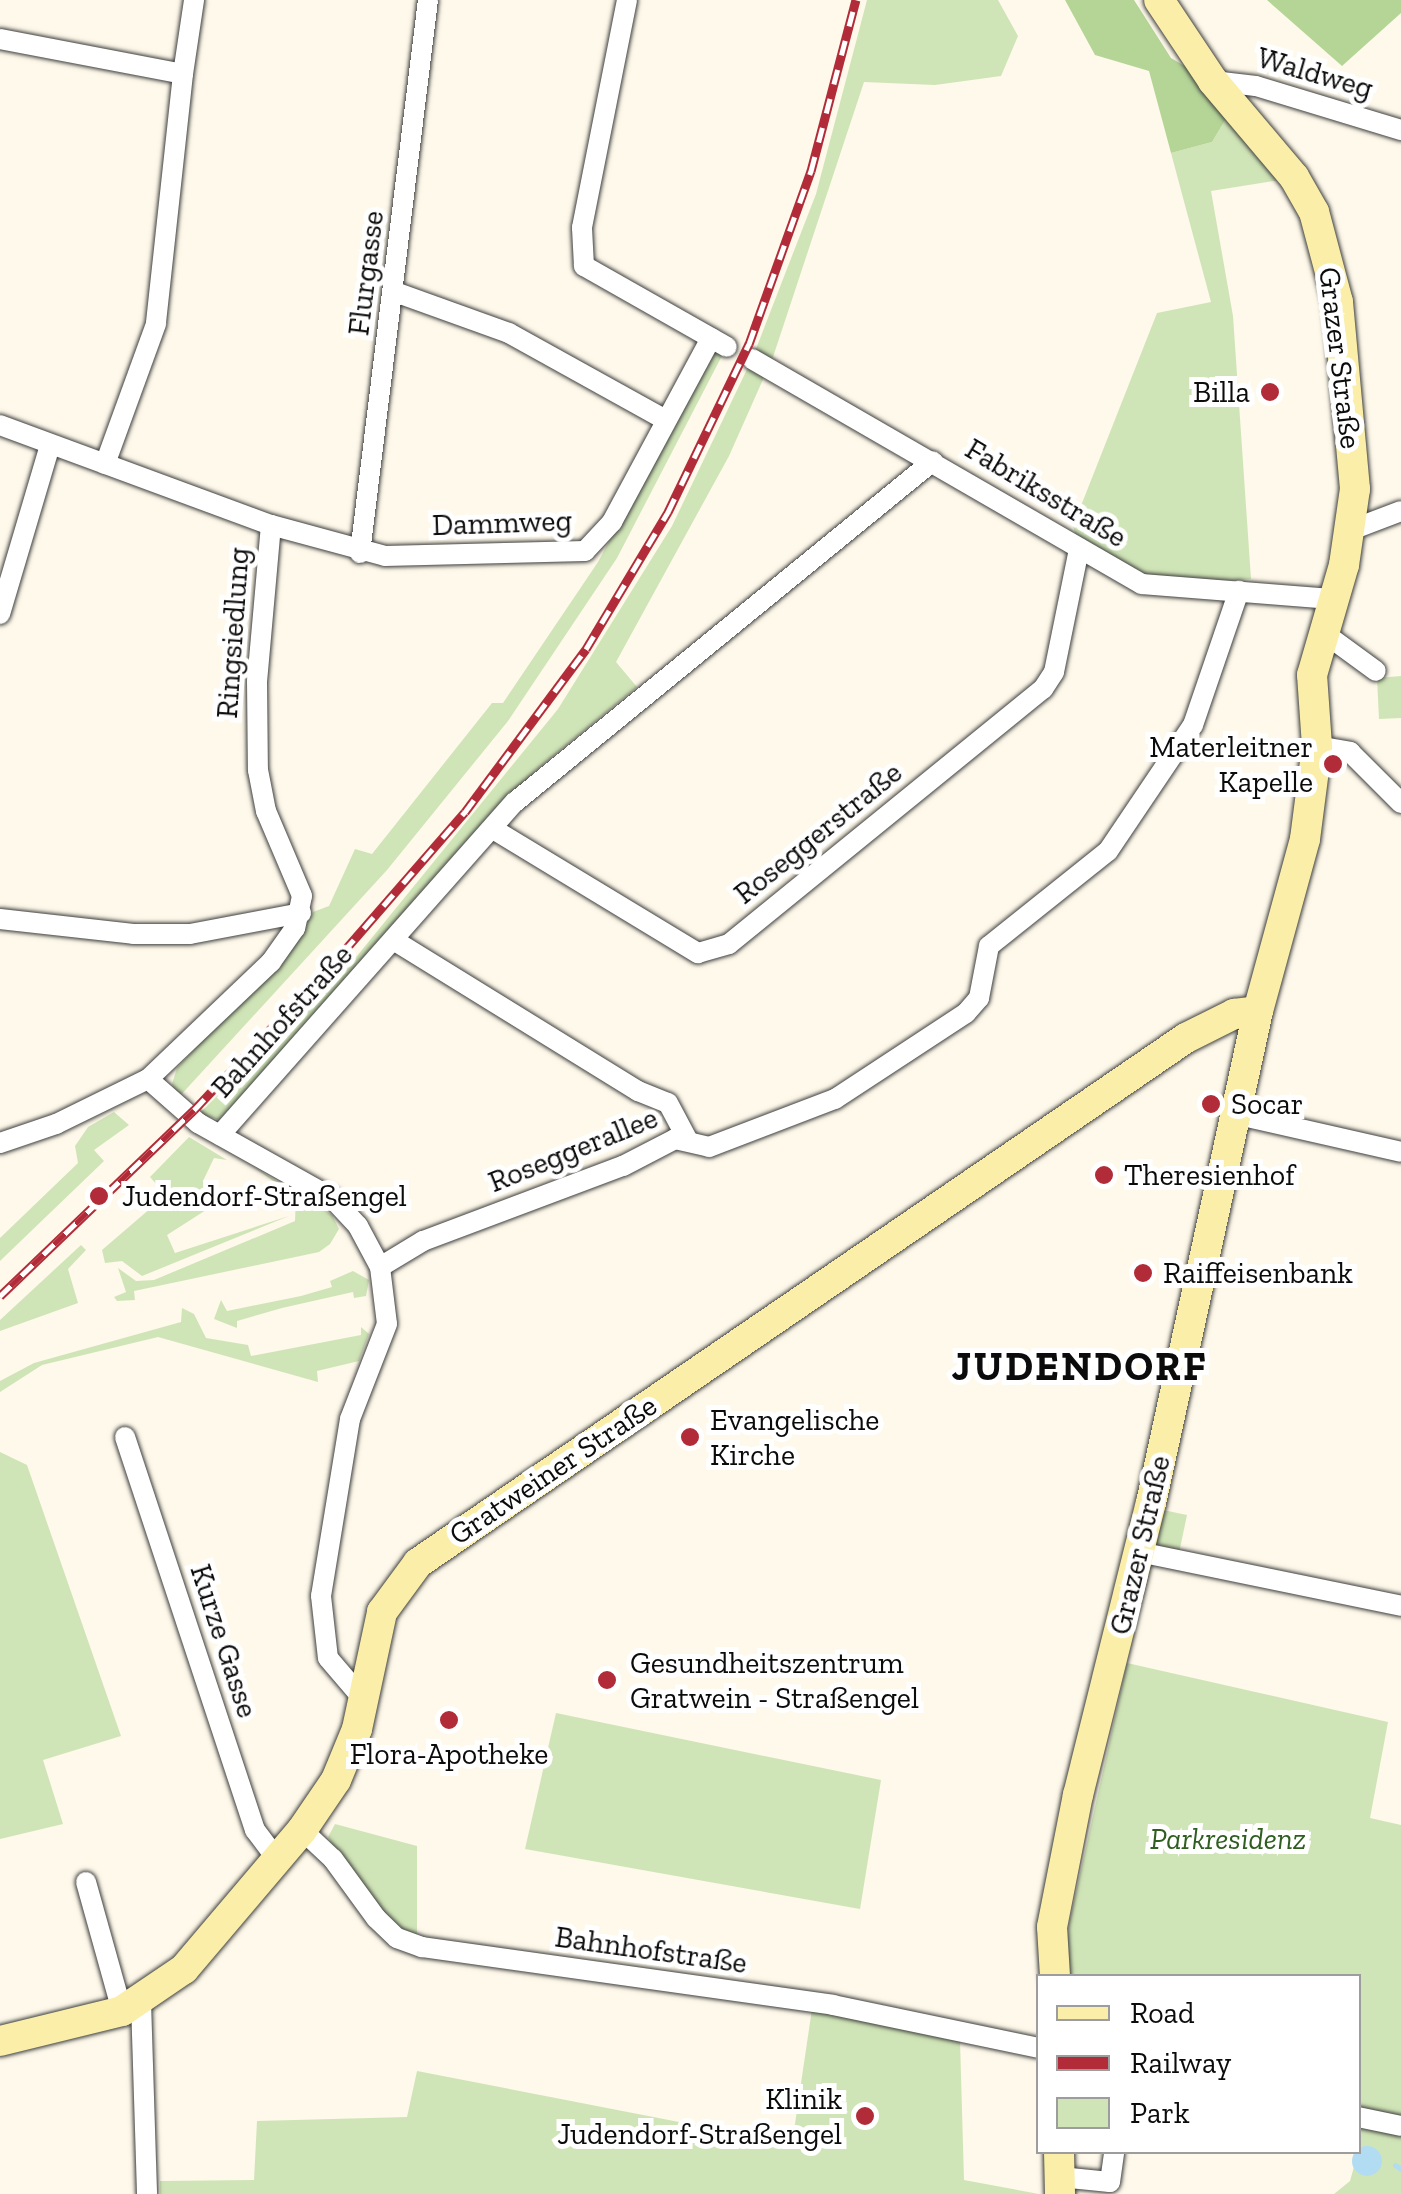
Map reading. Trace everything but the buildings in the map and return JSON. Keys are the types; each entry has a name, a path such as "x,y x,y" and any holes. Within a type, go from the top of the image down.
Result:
{"main road":[{"name":"Grazer Straße","path":"1055,1974 1052,1927 1065,1860 1139,1552 1258,1011 1305,839 1317,746 1312,675 1351,530 1345,366 1324,242 1294,177 1213,81 1159,0"},
{"name":"Gratweiner Straße","path":"0,2040 132,2006 184,1970 302,1830 344,1765 382,1612 418,1563 1186,1038 1214,1021 1258,1011"}],"street":[{"path":"105,464 156,324 194,0"},
{"name":"Flurgasse","path":"360,554 428,0"},
{"name":"Dammweg","path":"271,526 360,554 585,551 607,531 666,420 719,342 584,266 582,228 627,0"},
{"path":"0,39 183,74"},
{"name":"Waldweg","path":"1213,81 1256,86 1401,130"},
{"path":"395,292 509,333 666,420"},
{"name":"Fabriksstraße","path":"752,360 1079,549 1161,591 1239,591 1334,599"},
{"name":"Ringsiedlung","path":"0,425 271,526 256,748 263,802 299,880 301,913"},
{"path":"0,614 50,444"},
{"name":"Bahnhofstraße","path":"363,1699 328,1658 321,1596 350,1419 387,1324 380,1268 358,1226 332,1198 220,1135 515,802 932,461"},
{"path":"1351,530 1401,511"},
{"name":"Roseggerstraße","path":"493,829 698,953 729,944 1044,688 1054,672 1079,549"},
{"name":"Roseggerallee","path":"380,1268 423,1240 687,1138 709,1147 835,1100 966,1013 979,998 988,946 1108,851 1193,726 1239,591"},
{"path":"1324,633 1376,671"},
{"path":"1317,746 1350,752 1401,803"},
{"path":"0,918 117,933 190,934 301,913"},
{"path":"0,1143 72,1118 148,1079 271,962 301,913"},
{"name":"Bahnhofstraße","path":"395,940 638,1091 668,1103 687,1138"},
{"path":"148,1079 220,1135"},
{"path":"1234,1114 1401,1152"},
{"name":"Kurze Gasse","path":"125,1437 255,1830 277,1859"},
{"path":"1139,1552 1401,1606"},
{"name":"Bahnhofstraße","path":"302,1830 376,1918 397,1938 422,1947 833,2005 1036,2048"},
{"path":"86,1882 132,2006 147,2194"},
{"path":"1361,2118 1401,2126"},
{"path":"1060,2174 1108,2188 1114,2154"}],"green space":[{"path":"867,0 998,0 1018,36 1001,76 935,85 864,82 772,360 754,354 816,194"},
{"path":"1065,0 1134,0 1171,58 1193,71 1227,117 1212,142 1171,153 1149,71 1095,55"},
{"path":"1267,0 1401,0 1401,13 1342,66"},
{"path":"1227,117 1280,180 1211,191 1233,316 1251,579 1161,585 1076,536 1073,526 1157,313 1211,302 1171,153 1212,142"},
{"path":"725,350 617,558 508,721 387,870 179,1097 172,1084 177,1068 302,934 313,912 329,906 355,849 372,854 492,703 503,703 598,562 711,351"},
{"path":"750,363 765,375 729,456 616,662 637,687 535,771 220,1120 199,1114 357,956 558,709 672,526"},
{"path":"1401,676 1401,718 1379,719 1377,678"},
{"path":"114,1112 129,1125 94,1150 104,1161 0,1261 0,1238 78,1163 75,1146 88,1127"},
{"path":"189,1137 227,1160 214,1158 203,1181 216,1187 206,1210 167,1235 175,1253 289,1216 142,1276 122,1261 105,1263 102,1250 166,1195 150,1177"},
{"path":"252,1166 332,1215 339,1229 330,1244 319,1252 134,1291 135,1300 117,1301 114,1297 126,1292 118,1268 136,1281 154,1280 295,1221 296,1197"},
{"path":"81,1245 86,1250 68,1269 78,1303 0,1331 0,1320"},
{"path":"353,1271 369,1280 366,1296 354,1298 353,1292 282,1308 237,1321 237,1328 214,1319 221,1300 227,1311 301,1296 332,1287 330,1281"},
{"path":"182,1308 194,1314 206,1338 248,1345 251,1356 361,1335 361,1327 369,1334 359,1361 317,1371 318,1382 158,1337 42,1365 0,1392 0,1381 34,1363 181,1322"},
{"path":"0,1452 27,1465 121,1736 43,1760 63,1824 0,1839"},
{"path":"1163,1510 1187,1515 1179,1553 1154,1547"},
{"name":"Parkresidenz","path":"1127,1663 1388,1722 1370,1818 1401,1825 1401,2194 1334,2194 1350,2181 1357,2154 1361,2154 1361,1974 1065,1974 1069,1924"},
{"path":"556,1713 881,1780 860,1909 525,1849"},
{"path":"335,1824 417,1846 417,1936 403,1933 349,1874 328,1837"},
{"path":"812,2009 960,2040 964,2180 1039,2194 160,2194 160,2181 254,2180 257,2121 407,2117 417,2071 792,2144"}],"water":[{"path":"1361,2147 1373,2147 1381,2155 1381,2167 1373,2175 1361,2175 1353,2167 1353,2155 1361,2154"}],"waterway":[{"path":"1395,2165 1401,2169"}],"railway":[{"path":"0,1296 194,1110 344,951 465,812 586,649 668,512 749,344 811,171 856,0"}],"place":[{"name":"Billa","path":"1270,392"},
{"name":"Materleitner Kapelle","path":"1333,764"},
{"name":"Socar","path":"1211,1104"},
{"name":"Theresienhof","path":"1104,1175"},
{"name":"Judendorf-Straßengel","path":"99,1196"},
{"name":"Raiffeisenbank","path":"1143,1273"},
{"name":"Evangelische Kirche","path":"690,1437"},
{"name":"Gesundheitszentrum Gratwein - Straßengel","path":"607,1680"},
{"name":"Flora-Apotheke","path":"449,1720"},
{"name":"Klinik Judendorf-Straßengel","path":"865,2116"}],"district":[{"name":"JUDENDORF","path":"1080,1366"}]}
